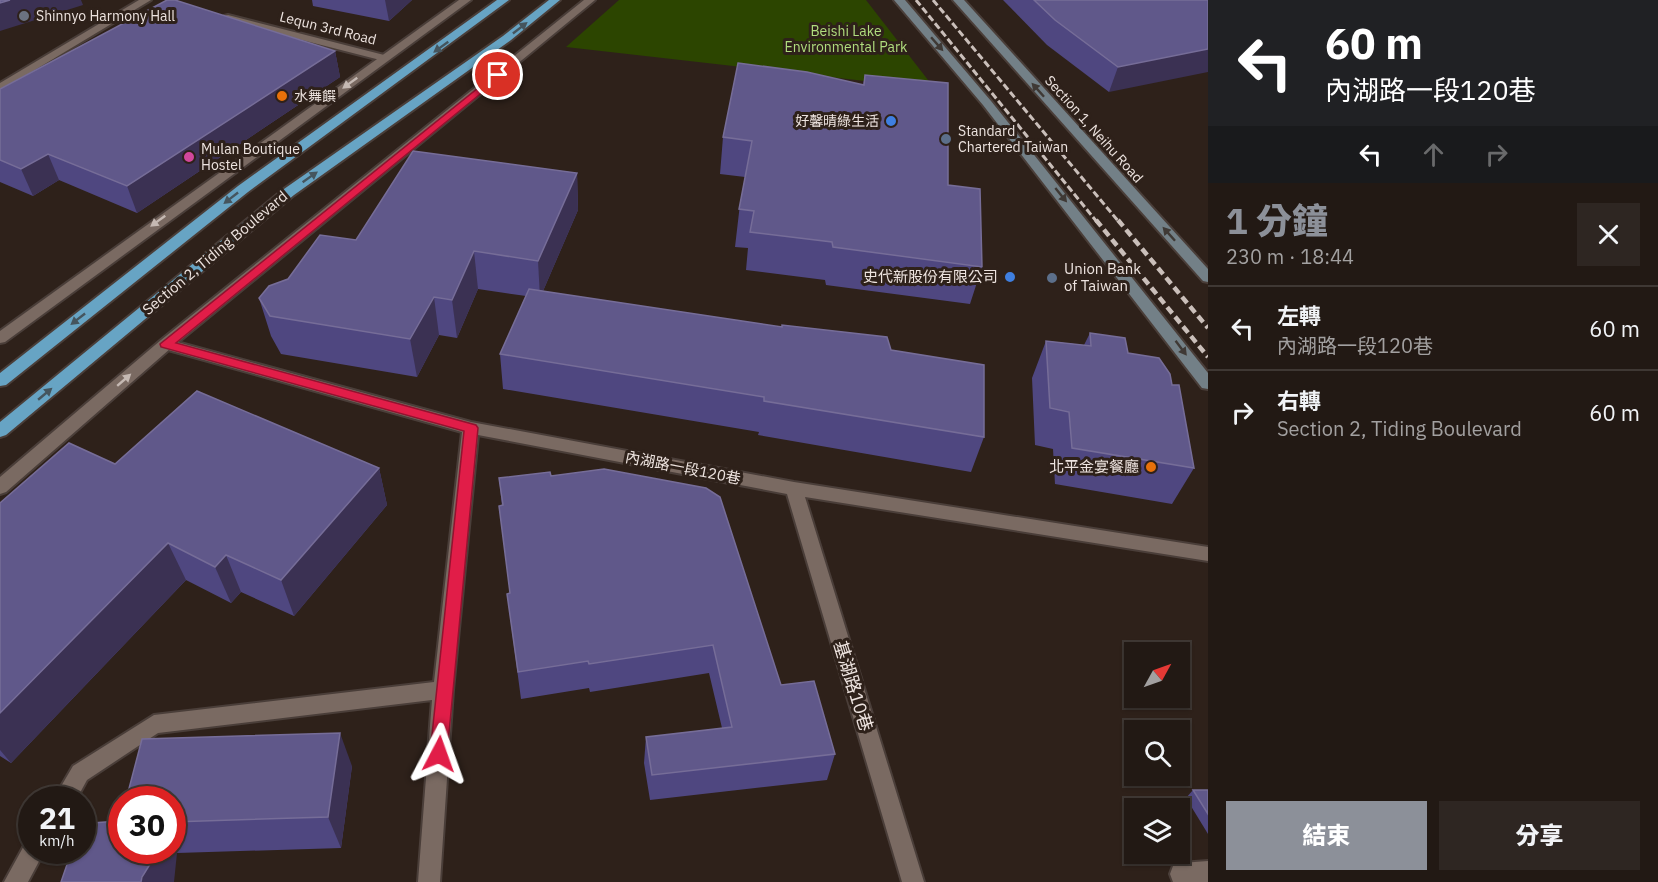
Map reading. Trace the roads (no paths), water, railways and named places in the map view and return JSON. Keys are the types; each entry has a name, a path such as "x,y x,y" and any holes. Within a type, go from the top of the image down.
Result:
{"highway":[{"name":"Section 2, Tiding Boulevard","path":"0,381 243,189 504,0"},
{"name":"Section 2, Tiding Boulevard","path":"0,431 289,192 507,38 555,0"}],"main road":[{"path":"899,0 987,103 1208,384"},
{"name":"Section 1, Neihu Road","path":"958,0 1208,278"}],"street":[{"path":"0,88 146,0"},
{"path":"0,338 466,0"},
{"path":"0,487 166,344 590,0"},
{"name":"Lequn 3rd Road","path":"214,15 384,58"},
{"name":"內湖路一段120巷","path":"166,344 471,428 794,489 1208,554"},
{"path":"429,882 443,690 471,428"},
{"name":"基湖路10巷","path":"794,489 913,882"},
{"path":"72,786 80,773 154,724 443,690"},
{"path":"15,882 26,864"},
{"path":"1181,874 1208,872"}],"railway":[{"path":"916,0 1097,222"},
{"path":"933,0 1119,222"},
{"path":"1096,220 1208,357"},
{"path":"1118,220 1208,328"}],"place":[{"name":"Shinnyo Harmony Hall","path":"24,16"},
{"name":"水舞饌","path":"282,96"},
{"name":"好馨晴綠生活","path":"891,121"},
{"name":"Standard Chartered Taiwan","path":"946,139"},
{"name":"Mulan Boutique Hostel","path":"189,157"},
{"name":"史代新股份有限公司","path":"1010,277"},
{"name":"Union Bank of Taiwan","path":"1052,278"},
{"name":"北平金宴餐廳","path":"1151,467"}],"park label":[{"name":"Beishi Lake Environmental Park","path":"846,40"}]}
